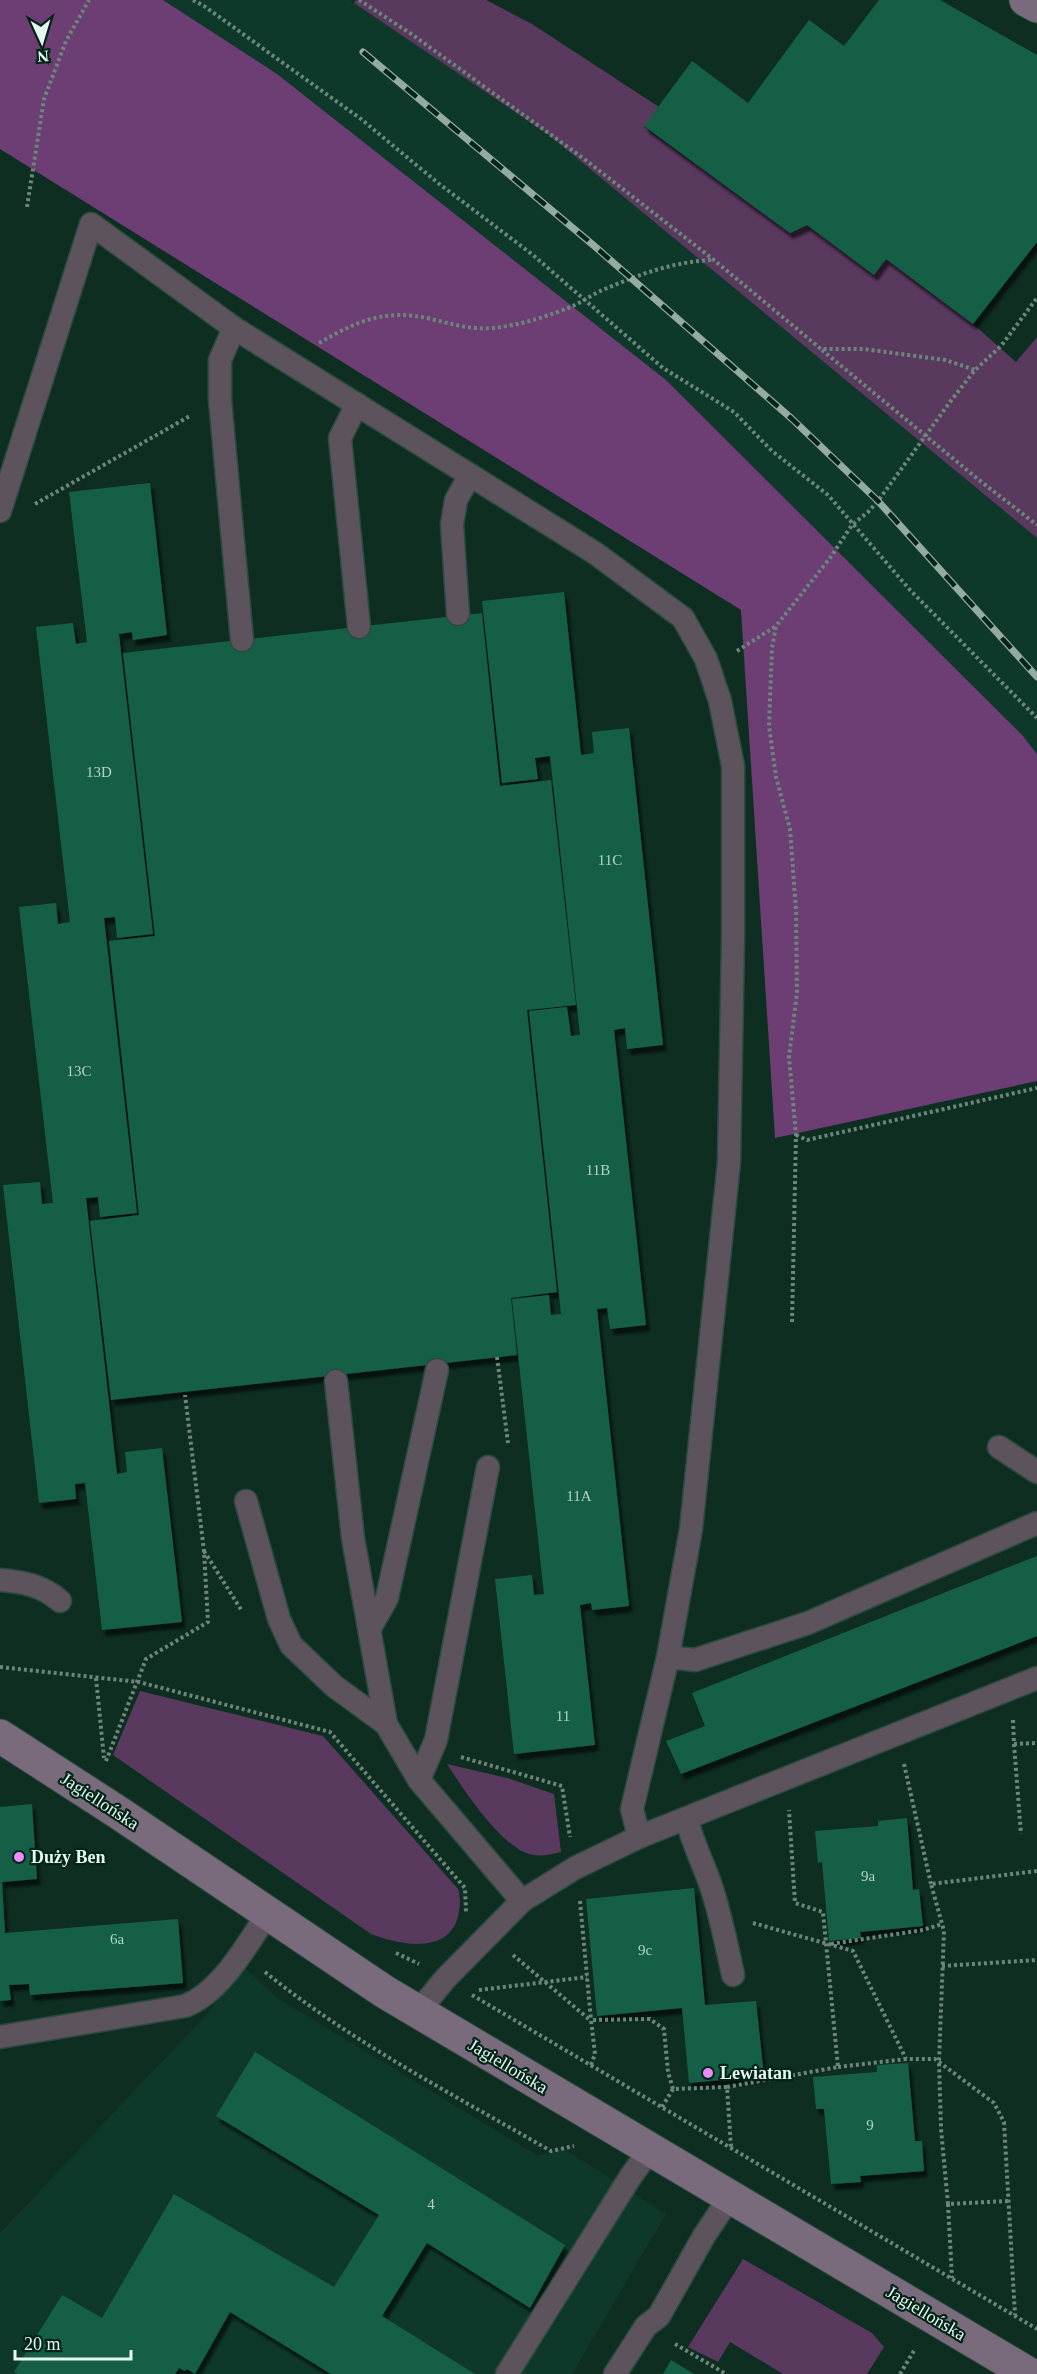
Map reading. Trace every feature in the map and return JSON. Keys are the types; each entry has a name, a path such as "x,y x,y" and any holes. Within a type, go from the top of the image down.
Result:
{"street":[{"path":"1026,0 1037,6"},
{"name":"Jagiellońska","path":"0,1736 418,2012 1029,2374"}],"lane":[{"path":"0,511 91,224 234,328 595,553 683,618 706,659 720,701 733,766 729,1162 691,1529 668,1657 632,1809 639,1837"},
{"path":"234,328 220,360 220,400 242,640"},
{"path":"357,404 340,438 358,627"},
{"path":"458,614 452,525 456,500 470,476"},
{"path":"370,1628 387,1598 437,1370"},
{"path":"336,1381 353,1538 386,1724 419,1780 522,1900"},
{"path":"999,1447 1037,1472"},
{"path":"419,1780 436,1740 488,1467"},
{"path":"246,1501 279,1619 291,1646 334,1686 386,1724"},
{"path":"668,1657 695,1660 808,1623 1037,1523"},
{"path":"0,1580 20,1581 47,1589 60,1601"},
{"path":"418,2012 444,1979 522,1900 575,1868 639,1837 687,1820 1037,1678"},
{"path":"687,1820 693,1844 712,1887 733,1975"},
{"path":"0,2037 185,2006 200,2000 218,1982 268,1913"},
{"path":"507,2374 631,2176 651,2150"},
{"path":"615,2374 646,2326 659,2316 704,2236 730,2197"}],"path":[{"path":"27,207 44,99 66,42 89,0"},
{"path":"193,0 361,119 438,183 533,255 626,333 663,368 734,412 772,451 828,495 910,590 1037,718"},
{"path":"359,0 410,33 583,158 714,260 924,435 1037,525"},
{"path":"288,362 338,332 372,317 396,314 429,318 461,328 494,328 536,318 575,305 583,299 661,267 714,260"},
{"path":"706,659 735,652 776,626 830,558 852,525 868,513 878,501 924,435 975,370 1001,346 1037,298"},
{"path":"821,349 864,350 945,360 975,370"},
{"path":"32,505 53,496 153,436 220,400"},
{"path":"776,626 769,688 769,726 776,777 790,829 796,910 797,992 789,1057 796,1135 792,1322"},
{"path":"796,1135 807,1140 1037,1088"},
{"path":"497,1357 508,1443"},
{"path":"105,1765 146,1659 208,1622 204,1551 185,1395"},
{"path":"0,1667 139,1682 330,1732 465,1888 467,1908 464,1916"},
{"path":"96,1678 105,1765"},
{"path":"1012,1716 1021,1834"},
{"path":"1014,1744 1037,1743"},
{"path":"452,1754 562,1786 580,1899 595,2054 591,2065"},
{"path":"96,1759 105,1765"},
{"path":"903,1759 944,1931 939,2062 941,2129 952,2279"},
{"path":"789,1805 795,1903 823,1912 828,1944 838,2067"},
{"path":"931,1884 1037,1871"},
{"path":"722,1922 743,1920 853,1951 906,2060"},
{"path":"828,1944 923,1930 942,1924"},
{"path":"395,1953 417,1962 444,1979"},
{"path":"512,1954 591,2020 650,2019 664,2030 668,2072 673,2089 662,2107"},
{"path":"417,1962 424,1957"},
{"path":"942,1966 1037,1960"},
{"path":"587,1977 466,1992 1037,2329"},
{"path":"673,2089 727,2087 838,2067 935,2059 994,2103 1004,2122 1015,2316"},
{"path":"727,2087 731,2148"},
{"path":"948,2204 1008,2201"},
{"path":"646,2326 726,2374"},
{"path":"900,2374 915,2349"}],"shaded area":[{"path":"0,0 163,0 277,74 666,380 1023,736 1037,754 1037,1081 775,1138 741,610 0,149"},
{"path":"163,0 350,0 549,135 1037,538 1037,754 1023,736 666,380 277,74"},
{"path":"356,0 486,0 532,24 659,107 644,127 789,232 807,225 874,275 886,259 973,324 1016,362 1037,337 1037,538 549,135 354,3"},
{"path":"140,1691 323,1736 458,1889 460,1900 458,1917 452,1929 443,1938 420,1944 394,1941 371,1934 113,1755"},
{"path":"447,1764 507,1778 554,1794 561,1852 533,1855 514,1846 481,1813"},
{"path":"242,1966 279,1999 538,2156 563,2148 666,2214 572,2374 0,2374 0,2233 206,2015"},
{"path":"743,2259 872,2333 884,2347 867,2374 783,2374 730,2342 718,2362 688,2347"}],"building":[{"path":"879,0 940,0 1037,55 1037,242 973,324 886,259 874,275 807,225 790,233 644,126 692,61 748,103 809,20 844,46"},
{"path":"150,483 167,635 133,640 132,632 119,634 153,934 117,938 115,917 104,918 137,1213 100,1217 98,1197 86,1198 117,1474 127,1472 125,1452 162,1448 182,1622 102,1630 85,1483 75,1484 76,1499 39,1503 3,1185 40,1182 42,1204 53,1203 19,907 56,903 58,924 70,922 36,627 73,623 76,644 87,642 69,492"},
{"path":"564,592 581,755 594,753 592,732 629,728 663,1045 627,1049 625,1028 614,1030 646,1325 610,1329 607,1308 597,1309 629,1606 592,1610 591,1603 580,1605 595,1745 514,1754 495,1579 532,1575 534,1595 544,1594 512,1299 549,1295 551,1315 561,1314 529,1011 567,1007 571,1036 580,1035 550,756 535,758 538,779 502,783 482,601"},
{"path":"482,613 500,786 551,780 576,1005 527,1010 557,1292 511,1298 517,1355 111,1400 90,1221 139,1215 109,941 155,936 123,653"},
{"path":"1037,1556 1037,1636 681,1774 666,1741 705,1726 692,1693"},
{"path":"32,1804 37,1879 2,1882 5,1933 178,1919 183,1983 30,1995 29,1984 9,1985 11,2000 0,2001 0,1807"},
{"path":"907,1818 913,1890 919,1889 923,1926 860,1932 861,1938 829,1941 822,1862 818,1863 815,1831 878,1826 878,1821"},
{"path":"694,1888 705,2005 756,2001 764,2076 689,2083 682,2008 597,2016 586,1899"},
{"path":"255,2052 565,2245 530,2308 427,2243 382,2316 475,2374 331,2374 230,2312 195,2374 187,2369 185,2371 179,2368 175,2374 18,2374 14,2372 62,2295 102,2318 174,2194 334,2287 379,2215 216,2116"},
{"path":"908,2063 915,2141 922,2141 924,2171 860,2176 861,2182 831,2184 824,2109 816,2109 813,2077 877,2072 877,2065"},
{"path":"671,2360 694,2374 663,2374"}],"railway":[{"path":"363,52 592,244 791,418 878,501 1037,677"}],"place":[{"name":"Duży Ben","path":"19,1857"},
{"name":"Lewiatan","path":"708,2073"}]}
